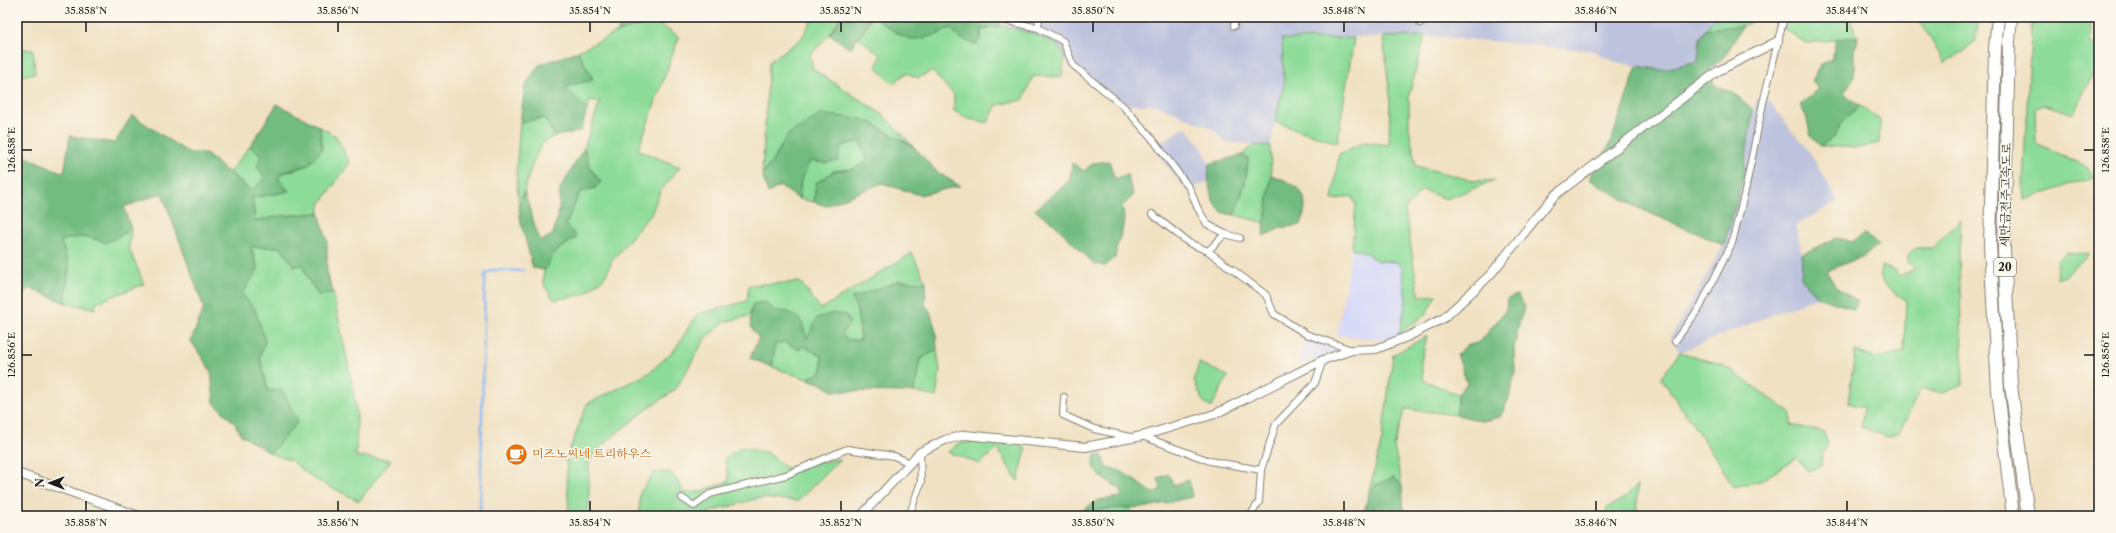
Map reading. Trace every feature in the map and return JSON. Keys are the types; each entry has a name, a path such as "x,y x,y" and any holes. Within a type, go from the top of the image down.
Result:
{"highway":[{"name":"새만금전주고속도로","path":"1998,17 1995,49 1990,244 1998,391 2013,516"},
{"name":"새만금전주고속도로","path":"2012,17 2009,41 2004,250 2011,385 2028,516"}],"street":[{"path":"1000,17 1004,20 1038,28 1063,41 1073,65 1123,106 1150,138 1190,189 1197,207 1207,224 1225,234 1240,238"},
{"path":"1038,28 1039,17"},
{"path":"1234,26 1235,17"},
{"path":"1675,341 1700,307 1732,243 1784,17"},
{"path":"861,516 920,452 944,440 965,435 1085,447 1142,436 1215,414 1323,360 1352,350 1376,349 1409,336 1444,318 1490,275 1554,196 1718,71 1778,41"},
{"path":"1152,214 1189,243 1208,251 1266,295 1274,314 1306,334 1352,350"},
{"path":"1208,251 1225,234"},
{"path":"1250,516 1259,502 1261,470 1276,424 1315,383 1323,360"},
{"path":"1064,397 1063,415 1094,429 1132,438"},
{"path":"1142,436 1210,461 1261,470"},
{"path":"682,498 694,506 710,494 786,475 847,449 894,456 910,463"},
{"path":"909,516 921,482 920,452"},
{"path":"17,473 139,516"}],"shaded area":[{"path":"995,17 1715,17 1700,38 1698,61 1661,70 1615,62 1594,51 1469,39 1425,36 1282,39 1284,84 1270,146 1225,142 1213,129 1157,105 1129,105 1072,68 1057,44 1000,22"},
{"path":"1756,98 1770,102 1791,130 1806,146 1838,201 1796,225 1802,254 1801,278 1817,297 1680,352 1670,338 1724,245 1742,182"},
{"path":"1186,127 1202,147 1209,164 1208,182 1186,190 1153,147"},
{"path":"1352,249 1366,253 1377,261 1396,262 1402,267 1406,301 1399,334 1389,341 1337,335"},
{"path":"1307,337 1341,350 1297,365"}],"green space":[{"path":"620,17 654,17 655,21 618,32"},
{"path":"813,17 841,17 830,34 810,55 813,69 883,115 914,147 866,120 787,135 772,162 762,173 769,62 801,39"},
{"path":"841,17 862,17 870,20 850,49 830,34"},
{"path":"872,17 937,35 951,28 960,38 980,40 982,29 1003,26 1032,33 1057,44 1065,57 1062,77 1033,76 1023,100 997,105 988,123 969,119 954,111 954,95 932,71 918,78 906,73 893,84 876,67 881,56 859,38"},
{"path":"874,17 995,17 1000,22 1000,26 982,29 980,40 975,45 960,38 951,28 927,37 917,39 908,38"},
{"path":"1715,17 1761,17 1743,26 1706,29"},
{"path":"1766,17 1849,17 1858,37 1806,43"},
{"path":"1918,17 1979,17 1975,43 1945,64"},
{"path":"2032,17 2090,17 2092,44 2099,42 2099,63 2073,114 2043,104 2035,109 2036,143 2088,167 2093,177 2024,200 2023,180"},
{"path":"655,21 679,37 638,150 680,167 661,190 651,214 613,259 605,277 585,294 554,300 544,284 543,276 545,269 552,256 576,238 566,224 580,192 595,188 601,182 591,169 584,148 600,102 590,100 587,109 565,87 593,79 578,51 618,32"},
{"path":"1743,26 1724,57 1710,69 1714,85 1735,94 1753,110 1742,182 1724,245 1636,207 1589,179 1610,144 1637,66 1661,70 1698,61 1700,38 1706,29"},
{"path":"1425,36 1409,95 1409,127 1416,166 1475,181 1495,180 1447,199 1422,190 1405,210 1419,297 1436,295 1426,314 1399,334 1406,301 1402,267 1396,262 1377,261 1366,253 1352,249 1356,205 1352,196 1332,200 1339,154 1364,142 1389,145 1390,96 1383,37"},
{"path":"1858,37 1854,48 1854,77 1844,93 1860,106 1841,123 1835,136 1820,146 1811,136 1806,116 1800,105 1819,89 1812,81 1820,65 1832,59 1836,39"},
{"path":"1354,38 1337,143 1275,122 1284,84 1282,39"},
{"path":"17,48 33,50 35,73 17,77"},
{"path":"578,51 593,80 565,87 587,109 581,131 555,136 544,118 520,122 525,86 539,65"},
{"path":"277,104 320,127 322,149 308,165 282,173 278,178 289,191 252,198 255,221 281,216 319,213 327,240 327,273 333,292 319,296 308,279 303,265 294,266 280,247 251,247 258,269 242,294 255,309 265,340 260,357 268,391 282,390 298,422 270,453 241,435 235,424 214,403 211,371 191,341 204,308 162,193 124,207 131,229 116,238 105,243 99,240 83,237 61,241 69,266 65,303 31,288 17,299 17,153 64,173 70,136 115,143 132,115 187,152 206,154 251,191 265,178 257,167 261,155 250,146"},
{"path":"1860,106 1880,120 1879,143 1859,148 1820,146 1835,136 1841,123"},
{"path":"822,114 866,120 914,147 937,172 960,186 920,195 882,183 826,206 814,202 816,183 834,171 854,169 867,160 860,141 841,146 838,161 826,163 810,161 801,180 799,199 780,186 768,193 762,174 772,162 787,135"},
{"path":"544,118 555,136 542,143 532,165 519,208 516,173 520,122"},
{"path":"320,127 336,136 350,163 321,203 319,213 281,216 255,222 252,198 289,191 277,179 282,174 308,165 322,149"},
{"path":"860,141 868,160 854,169 834,171 816,183 814,202 799,199 801,180 810,161 826,163 841,146"},
{"path":"1252,145 1270,146 1271,175 1265,223 1234,215 1242,194 1247,173 1248,158 1242,155"},
{"path":"250,146 261,155 265,179 251,191 229,172"},
{"path":"584,148 591,169 601,182 595,188 580,192 566,224 577,237 554,252 545,270 533,268 521,223 519,208 524,191 540,242 553,234 559,210 560,189"},
{"path":"1242,155 1248,158 1245,184 1234,215 1222,212 1217,207 1211,196 1209,164"},
{"path":"1109,161 1115,179 1127,174 1133,196 1122,206 1124,220 1115,258 1105,266 1094,264 1052,222 1035,210 1070,180 1072,163 1084,171 1093,163"},
{"path":"1271,175 1289,182 1301,191 1304,197 1304,214 1301,225 1281,228 1263,236"},
{"path":"1961,219 1959,257 1963,385 1942,393 1921,388 1899,433 1888,437 1861,427 1864,407 1848,403 1855,351 1876,358 1904,352 1906,300 1883,283 1880,273 1881,266 1896,271 1898,276 1917,268 1908,262 1908,255 1916,248 1932,248"},
{"path":"131,229 129,248 144,284 96,303 95,309 65,303 69,266 61,241 73,238 89,237 105,242 116,238"},
{"path":"1865,234 1878,245 1864,256 1826,271 1836,287 1858,302 1854,309 1817,297 1801,278 1802,254 1836,238 1853,241"},
{"path":"251,247 280,247 294,266 303,265 308,279 319,296 333,292 353,387 357,418 356,456 391,460 359,501 312,478 292,461 270,453 298,422 268,391 260,357 265,340 242,294 258,269"},
{"path":"2066,252 2089,255 2065,276 2056,279 2058,259"},
{"path":"912,253 926,282 898,281 857,311 861,340 848,341 842,334 807,339 789,312 774,311 753,304 749,316 724,322 705,339 676,389 647,409 602,445 589,462 589,516 569,516 566,459 587,404 649,373 675,349 697,314 747,301 749,285 800,282 821,309"},
{"path":"898,281 926,282 925,305 930,311 936,332 937,350 920,359 914,392 832,391 822,384 807,379 822,371 822,356 803,346 800,350 784,342 775,344 772,367 750,358 759,338 755,334 750,322 753,304 766,302 774,311 789,312 801,320 807,339 817,318 833,313 846,315 850,323 842,334 848,340 861,340 857,311 852,298"},
{"path":"1517,295 1525,306 1520,320 1514,348 1515,372 1509,398 1500,417 1483,421 1457,415 1458,394 1467,383 1457,354 1466,346 1480,342 1506,310 1507,299"},
{"path":"1427,336 1421,362 1423,380 1458,394 1457,415 1405,409 1394,446 1402,486 1394,477 1370,488 1382,439 1393,355"},
{"path":"784,342 800,350 803,346 822,356 822,371 807,379 772,367 775,344"},
{"path":"937,350 940,370 936,397 914,392 920,359"},
{"path":"1680,352 1723,365 1791,413 1791,425 1824,432 1828,445 1822,455 1821,466 1808,471 1796,458 1761,481 1733,487 1720,464 1661,378"},
{"path":"1199,363 1228,376 1211,408 1202,400 1194,380"},
{"path":"991,442 1023,446 1026,449 1018,481 997,449 979,464 948,452 959,443"},
{"path":"742,447 768,453 786,468 840,459 798,501 759,498 709,512 709,516 639,516 640,493 653,473 670,472 681,485 682,493 698,492 729,481 725,458"},
{"path":"1095,455 1102,455 1107,468 1121,471 1153,493 1161,489 1158,478 1168,474 1174,485 1189,480 1192,497 1148,507 1103,509 1095,516 1089,516 1083,510 1098,500 1121,497 1122,490 1101,477 1093,466"},
{"path":"1394,477 1402,486 1404,516 1363,516 1370,488"},
{"path":"1637,485 1637,516 1605,516 1607,508 1624,498"},
{"path":"1124,506 1130,507 1133,516 1095,516 1103,509"}],"waterway":[{"path":"480,516 485,274 493,270 524,271"}],"place":[{"name":"미즈노씨네 트리하우스","path":"517,454"}]}
